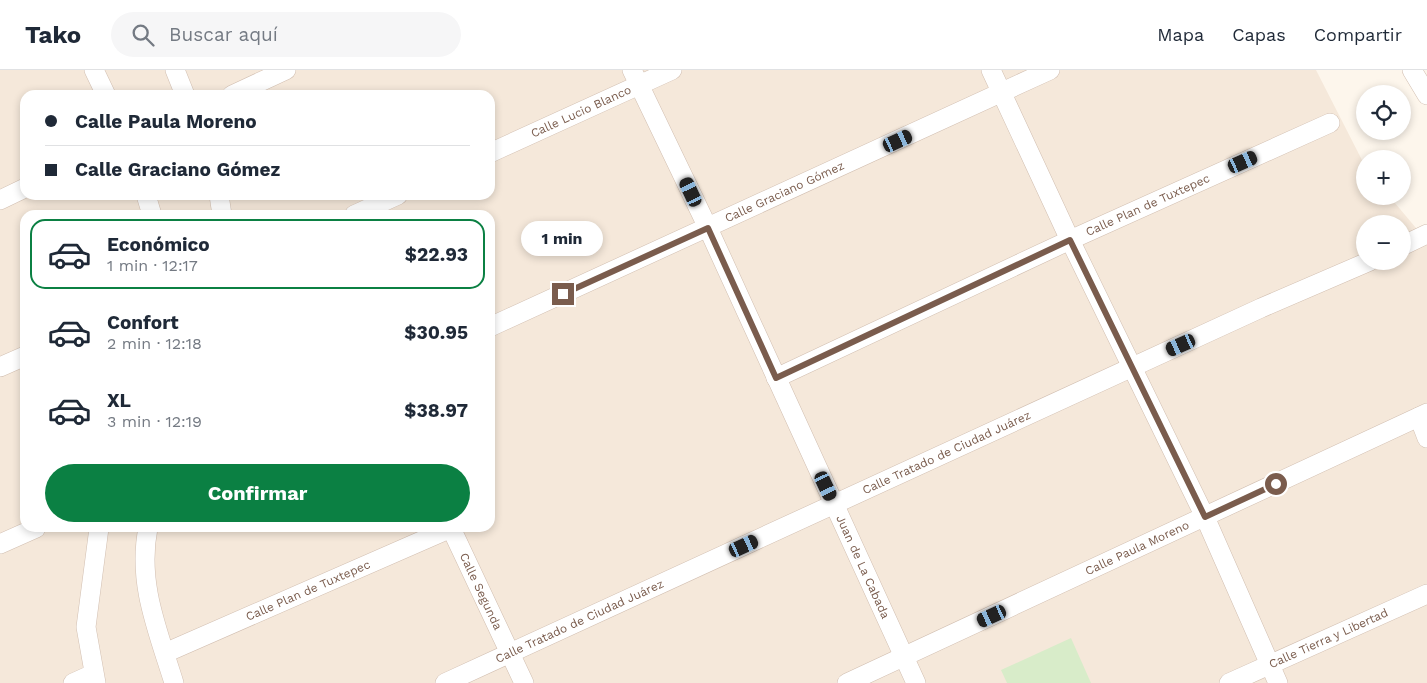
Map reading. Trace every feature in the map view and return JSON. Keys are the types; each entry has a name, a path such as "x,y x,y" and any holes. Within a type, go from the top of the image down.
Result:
{"street":[{"path":"94,70 104,90"},
{"path":"175,70 183,90"},
{"path":"243,90 286,70"},
{"name":"Calle Lucio Blanco","path":"495,150 636,77 672,70"},
{"path":"991,70 1070,240 1205,517 1278,683"},
{"name":"Calle Graciano Gómez","path":"495,325 1002,94 1050,70"},
{"path":"1412,70 1427,94"},
{"name":"Juan de La Cabada","path":"636,77 708,228 916,683"},
{"name":"Calle Plan de Tuxtepec","path":"776,378 1070,240 1330,123"},
{"path":"0,200 20,190"},
{"path":"365,210 387,200"},
{"path":"1411,242 1427,234"},
{"name":"Calle Tratado de Ciudad Juárez","path":"445,683 1133,367 1356,267"},
{"path":"0,367 20,358"},
{"path":"1423,415 1427,438"},
{"name":"Calle Paula Moreno","path":"848,683 1423,415"},
{"path":"0,544 27,532"},
{"path":"73,683 95,678 86,618 98,532"},
{"path":"148,532 144,561 145,584 174,683"},
{"name":"Calle Plan de Tuxtepec","path":"165,654 442,532"},
{"name":"Calle Segunda","path":"453,532 524,683"},
{"name":"Calle Tierra y Libertad","path":"1228,683 1427,594"}],"shaded area":[{"path":"0,70 1316,70 1357,150 1356,205 1397,205 1405,215 1356,215 1356,270 1411,270 1411,222 1427,241 1427,683 0,683"}],"green space":[{"path":"1071,638 1091,683 1007,683 1001,670"}],"route":[{"path":"563,294 708,228 776,378 1070,240 1205,517 1276,484"}]}
